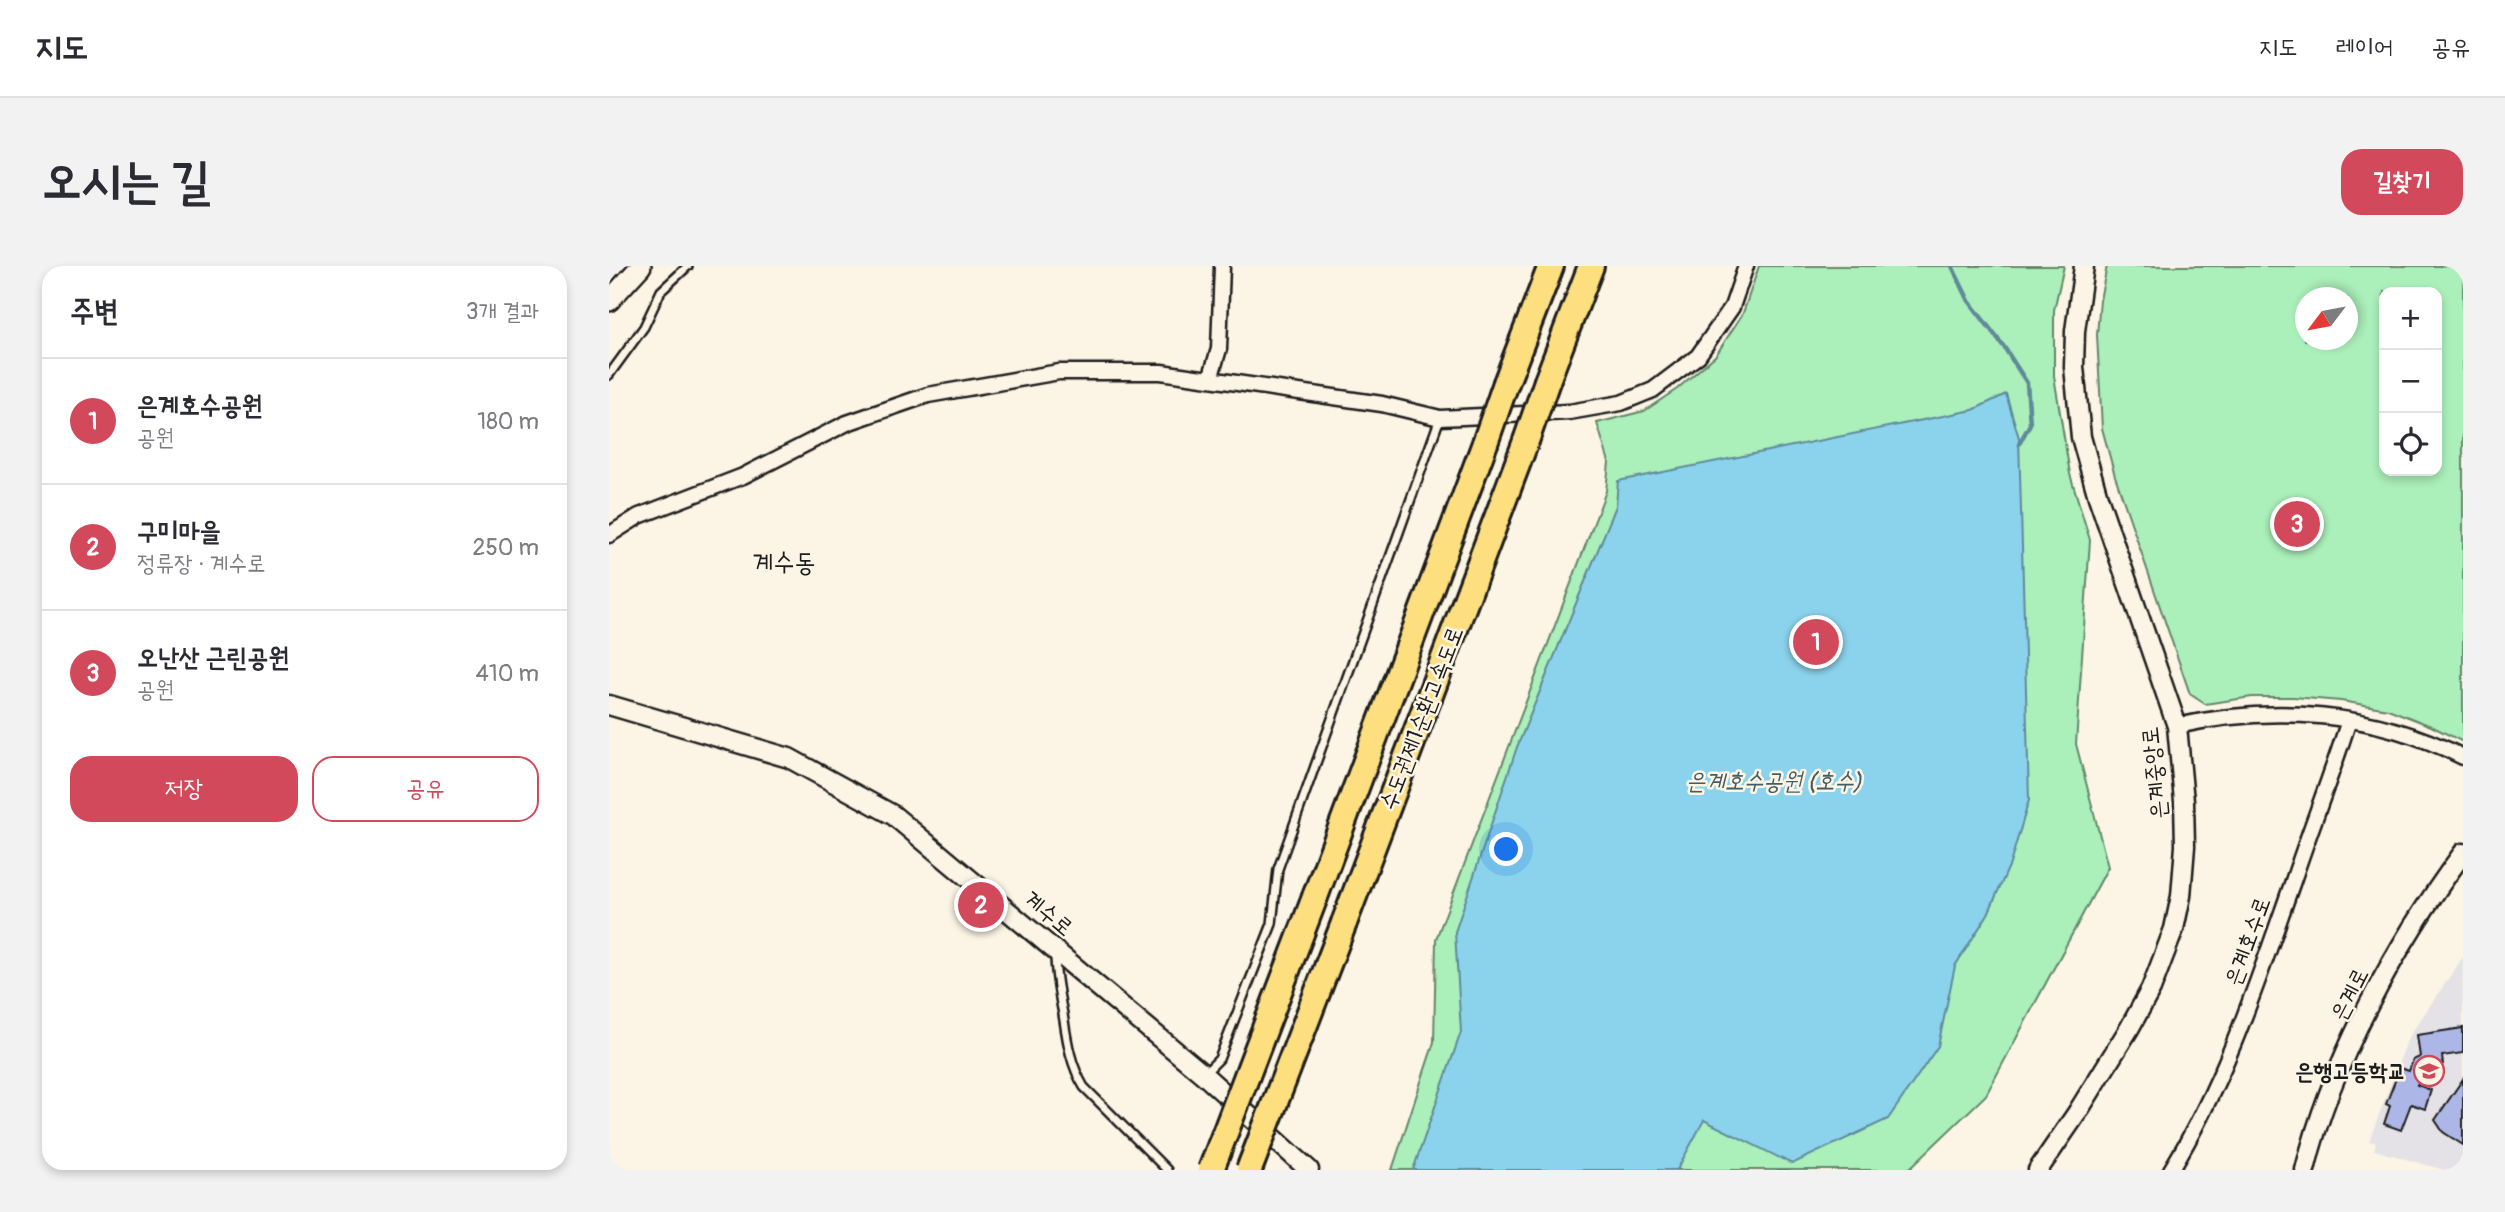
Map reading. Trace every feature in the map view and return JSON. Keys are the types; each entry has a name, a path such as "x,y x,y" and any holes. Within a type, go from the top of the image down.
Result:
{"highway":[{"name":"수도권제1순환고속도로","path":"1211,1170 1551,266"},
{"name":"수도권제1순환고속도로","path":"1249,1170 1591,266"}],"main road":[{"path":"609,301 641,266"}],"street":[{"path":"1210,379 1219,349 1222,266"},
{"path":"609,535 639,516 743,476 847,423 928,396 1059,372 1161,372 1382,404 1440,418 1569,412 1621,403 1653,390 1698,356 1732,307 1746,266"},
{"name":"은계중앙로","path":"2038,1170 2129,1030 2151,989 2175,929 2185,846 2177,726 2098,497 2081,437 2075,380 2074,331 2084,266"},
{"name":"계수로","path":"609,705 789,758 893,816 1204,1075 1309,1170"},
{"path":"2177,726 2214,717 2277,712 2349,720 2407,733 2463,757"},
{"name":"은계호수로","path":"2171,1170 2209,1101 2232,1047 2276,932 2349,720"},
{"name":"은계로","path":"2305,1170 2331,1093 2359,1026 2409,934 2463,853"}],"lane":[{"path":"609,375 644,327 661,291 688,266"},
{"path":"1204,1075 1219,1059 1272,924 1278,869 1440,418"},
{"path":"1055,949 1055,979 1069,1053 1076,1074 1084,1087 1167,1170"}],"shaded area":[{"name":"은행고등학교","path":"2463,957 2463,1170 2444,1170 2374,1150 2376,1143 2369,1141 2408,1038"}],"green space":[{"name":"은계호수공원 (호수)","path":"1759,266 2064,266 2054,310 2054,376 2070,474 2090,540 2076,744 2108,867 1986,1095 1908,1170 1392,1170 1434,1042 1436,939 1606,491 1609,462 1597,423 1644,411 1677,389 1716,355 1743,313"},
{"path":"2107,266 2463,266 2463,742 2388,709 2293,697 2252,697 2205,704 2190,694 2115,476 2102,428 2097,335"}],"water":[{"name":"은계호수공원 (호수)","path":"2006,394 2019,438 2029,800 2010,864 1988,914 1955,966 1938,1046 1888,1119 1792,1164 1704,1120 1677,1170 1413,1170 1461,1032 1455,932 1517,747 1616,506 1618,481 1973,410"}],"building":[{"path":"2463,1028 2463,1053 2442,1056 2443,1065 2424,1068 2417,1085 2431,1090 2425,1109 2411,1104 2401,1130 2384,1124 2390,1106 2386,1104 2400,1068 2409,1071 2413,1060 2420,1057 2417,1035"},
{"path":"2463,1079 2463,1145 2443,1132 2435,1120"}],"waterway":[{"path":"1952,266 1969,301 2027,383 2030,424 2019,444"}],"place":[{"name":"오난산 근린공원","path":"2297,524"},
{"name":"은계호수공원","path":"1816,642"},
{"name":"구미마을","path":"981,905"},
{"name":"은행고등학교","path":"2429,1071"}],"district":[{"name":"계수동","path":"784,562"}]}
